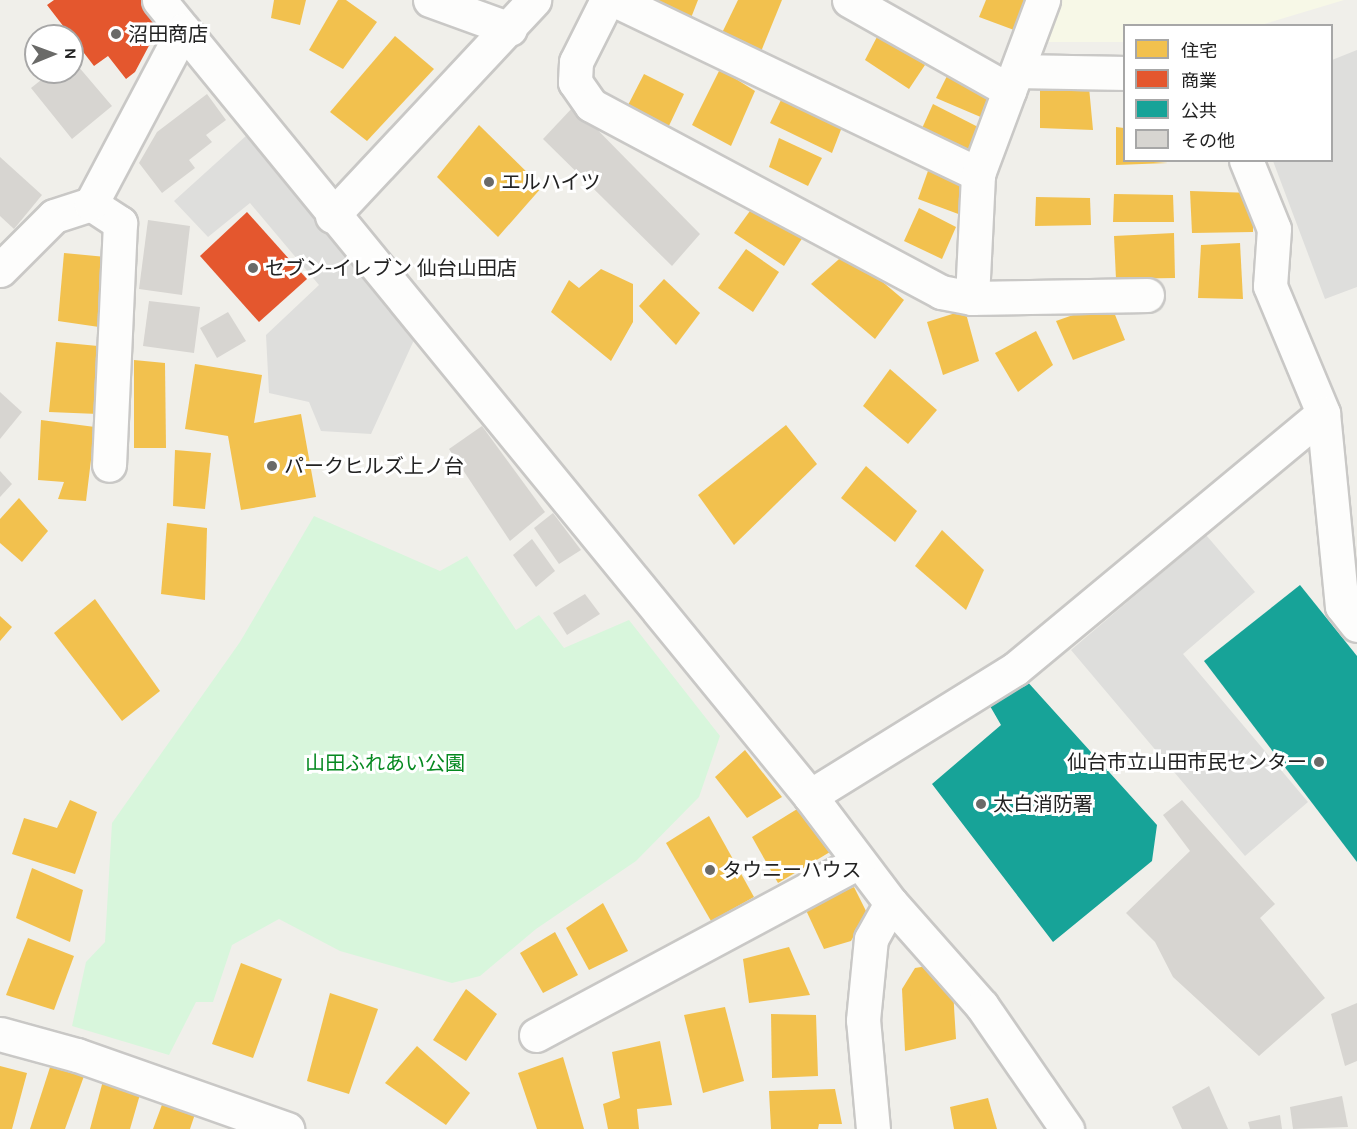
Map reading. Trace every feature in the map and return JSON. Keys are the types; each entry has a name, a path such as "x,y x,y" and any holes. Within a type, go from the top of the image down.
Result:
{"street":[{"path":"159,0 332,216 810,796 891,903 982,1006 1067,1129"},
{"path":"430,0 510,29"},
{"path":"332,216 377,163 510,29 534,0"},
{"path":"607,0 576,62 575,82 591,105 941,292 972,298 1147,295"},
{"path":"615,0 978,174"},
{"path":"849,0 891,9 1014,80 1123,73"},
{"path":"972,298 978,174 1042,0"},
{"path":"0,270 54,216 91,204 183,30"},
{"path":"1247,162 1274,229 1270,286 1323,413 1342,606 1357,625"},
{"path":"91,204 120,223 109,465"},
{"path":"810,796 1015,669 1323,413"},
{"path":"536,1035 859,862"},
{"path":"873,1129 863,1020 871,939 891,903"},
{"path":"0,1034 77,1055 287,1129"}],"shaded area":[{"path":"1052,0 1344,0 1264,24 1123,24 1123,42 1036,42"},
{"path":"1357,50 1357,287 1325,299 1273,162 1333,162 1333,60"},
{"path":"247,135 414,340 371,434 321,431 309,402 269,393 266,335 319,285 250,203 208,237 174,201"},
{"path":"1206,535 1255,592 1183,654 1308,802 1245,856 1071,650"}],"green space":[{"name":"山田ふれあい公園","path":"314,516 440,571 467,556 516,630 539,615 564,648 629,620 720,736 699,797 636,861 536,929 480,976 452,983 340,951 279,919 232,945 213,1002 196,1002 169,1055 72,1026 86,962 105,942 112,823 240,642"}],"building: 住宅":[{"path":"274,0 306,0 300,25 271,18"},
{"path":"338,0 346,0 377,22 343,69 309,50"},
{"path":"644,0 698,0 689,23"},
{"path":"738,0 782,0 760,54 720,37"},
{"path":"986,0 1026,0 1014,30 979,17"},
{"path":"879,33 925,65 909,89 865,60"},
{"path":"395,36 434,69 367,141 330,112"},
{"path":"953,64 996,87 983,118 936,98"},
{"path":"720,69 755,91 731,146 692,125"},
{"path":"644,74 684,94 667,130 626,109"},
{"path":"1040,86 1089,87 1093,130 1040,128"},
{"path":"781,100 842,127 832,153 770,123"},
{"path":"933,104 980,128 967,156 919,135"},
{"name":"エルハイツ","path":"479,125 542,187 498,237 437,177"},
{"path":"1116,127 1123,128 1123,162 1168,163 1116,165"},
{"path":"779,138 822,158 808,186 769,167"},
{"path":"929,168 965,183 961,215 918,199"},
{"path":"1190,191 1253,193 1253,232 1192,233"},
{"path":"1114,194 1173,195 1174,222 1113,222"},
{"path":"1036,197 1090,198 1091,225 1035,226"},
{"path":"755,204 805,234 784,266 734,233"},
{"path":"919,208 956,227 942,259 904,241"},
{"path":"1174,233 1175,278 1116,279 1114,236"},
{"path":"1240,243 1243,299 1198,298 1201,245"},
{"path":"746,249 779,272 753,312 718,288"},
{"path":"847,252 904,300 875,339 811,284"},
{"path":"64,253 106,257 99,327 58,321"},
{"path":"601,269 633,284 633,322 611,361 551,312 569,280 579,288"},
{"path":"664,279 700,313 676,345 639,306"},
{"path":"1110,302 1125,340 1073,360 1056,321"},
{"path":"965,310 979,361 943,375 927,322"},
{"path":"1036,331 1053,365 1018,392 995,353"},
{"path":"56,342 98,346 98,414 49,412"},
{"path":"134,360 165,363 166,448 134,448"},
{"name":"パークヒルズ上ノ台","path":"195,364 262,375 254,423 301,414 316,497 241,510 228,436 185,429"},
{"path":"890,369 937,410 908,444 863,406"},
{"path":"41,420 95,427 86,501 58,499 64,482 38,480"},
{"path":"786,425 817,464 734,545 698,495"},
{"path":"175,450 211,453 205,509 173,506"},
{"path":"866,466 917,511 895,542 841,498"},
{"path":"19,498 48,531 22,562 0,543 0,519"},
{"path":"167,523 207,528 205,600 161,594"},
{"path":"942,530 984,570 966,610 915,566"},
{"path":"95,599 160,691 122,721 54,633"},
{"path":"0,616 12,627 0,641"},
{"path":"745,750 782,797 747,818 715,777"},
{"path":"70,800 97,812 75,874 12,854 24,818 57,828"},
{"path":"802,806 830,852 778,883 752,837"},
{"name":"タウニーハウス","path":"709,816 754,897 711,921 666,843"},
{"path":"32,868 83,890 70,942 16,918"},
{"path":"854,887 867,913 851,941 824,949 805,908"},
{"path":"603,903 628,951 589,970 566,928"},
{"path":"555,932 578,975 543,993 520,953"},
{"path":"28,938 74,956 54,1010 6,995"},
{"path":"789,947 810,995 749,1003 743,959"},
{"path":"241,963 282,979 253,1058 212,1044"},
{"path":"933,965 953,990 956,1039 905,1051 902,989 915,968"},
{"path":"466,989 497,1014 466,1061 433,1040"},
{"path":"330,993 378,1009 349,1094 307,1081"},
{"path":"725,1007 744,1081 703,1093 684,1015"},
{"path":"771,1014 816,1015 818,1076 772,1078"},
{"path":"660,1041 672,1105 637,1109 639,1129 608,1129 603,1104 620,1098 612,1052"},
{"path":"417,1046 470,1093 446,1125 385,1083"},
{"path":"563,1057 584,1129 537,1129 518,1073"},
{"path":"52,1061 84,1076 65,1129 30,1129"},
{"path":"0,1066 27,1073 12,1129 0,1129"},
{"path":"104,1077 141,1091 130,1129 90,1129"},
{"path":"835,1089 842,1124 819,1124 818,1129 771,1129 769,1091"},
{"path":"988,1098 997,1129 954,1129 950,1107"},
{"path":"163,1102 195,1114 190,1129 153,1129"}],"building: 商業":[{"path":"54,0 141,0 160,25 135,72 126,79 108,56 94,66 84,53 84,24 62,24 47,5"},
{"name":"セブン-イレブン 仙台山田店","path":"247,212 307,279 259,322 200,256"}],"building: 公共":[{"name":"仙台市立山田市民センター","path":"1300,585 1357,656 1357,862 1204,661"},
{"path":"1025,679 1157,825 1152,861 1053,942 932,784 1001,725 990,706"}],"building: その他":[{"path":"84,73 112,106 72,139 31,88 36,84 84,84"},
{"path":"207,94 226,120 206,135 212,142 189,160 195,168 162,193 139,163 157,132"},
{"path":"574,106 700,234 672,266 543,139"},
{"path":"0,157 42,195 14,229 0,216"},
{"path":"148,220 190,226 182,295 139,289"},
{"path":"149,301 200,307 194,353 143,346"},
{"path":"228,312 246,341 217,358 200,328"},
{"path":"0,392 22,412 0,439"},
{"path":"482,426 545,512 510,541 449,449"},
{"path":"0,471 12,484 0,497"},
{"path":"553,513 581,550 559,564 534,528"},
{"path":"532,539 555,571 536,587 513,555"},
{"path":"585,594 600,614 567,635 553,613"},
{"path":"1182,800 1275,904 1260,918 1325,998 1259,1056 1173,977 1155,942 1126,913 1190,851 1163,815"},
{"path":"1357,1003 1357,1061 1345,1066 1331,1014"},
{"path":"1209,1086 1228,1129 1182,1129 1172,1107"},
{"path":"1342,1096 1348,1127 1293,1129 1290,1107"},
{"path":"1280,1115 1282,1129 1250,1129 1248,1122"}],"place":[{"name":"沼田商店","path":"116,34"},
{"name":"エルハイツ","path":"489,182"},
{"name":"セブン-イレブン 仙台山田店","path":"253,268"},
{"name":"パークヒルズ上ノ台","path":"272,466"},
{"name":"仙台市立山田市民センター","path":"1319,762"},
{"name":"太白消防署","path":"981,804"},
{"name":"タウニーハウス","path":"710,870"}]}
